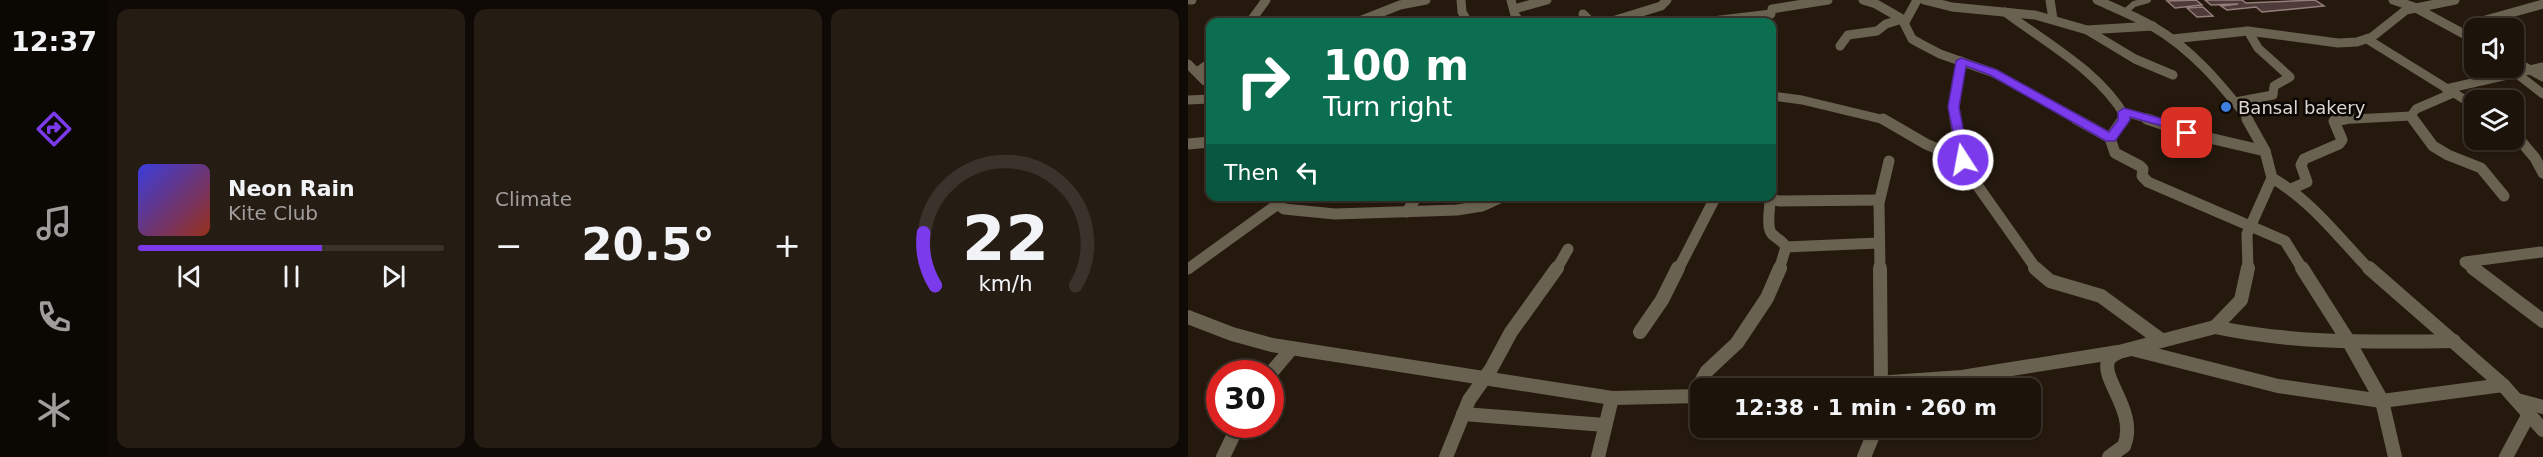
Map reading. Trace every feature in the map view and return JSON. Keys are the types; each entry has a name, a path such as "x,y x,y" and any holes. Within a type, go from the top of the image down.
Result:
{"street":[{"path":"1253,18 1266,0"},
{"path":"1374,18 1400,5 1426,0"},
{"path":"1461,0 1462,12 1466,18"},
{"path":"1511,0 1518,18"},
{"path":"1514,9 1547,0"},
{"path":"1623,18 1661,6 1667,0"},
{"path":"1728,18 1828,0"},
{"path":"1863,0 1876,4 1904,21 1912,39 1940,54 1994,73 2110,138 2113,151 2140,164 2143,169 2142,176 2148,182 2250,227 2276,235 2285,241 2349,342 2382,402 2395,457"},
{"path":"1840,46 1848,34 1877,31 1886,24 1904,21 1917,0"},
{"path":"1924,0 1952,7 2053,19 2087,30 2135,59 2173,75"},
{"path":"2050,0 2053,19"},
{"path":"2097,0 2126,11 2153,26 2198,60 2250,122 2265,152 2272,178 2247,234 2248,270 2244,293 2241,300 2215,327"},
{"path":"2393,0 2414,7 2464,34"},
{"path":"2172,39 2248,31 2338,43 2367,39 2406,10 2414,7 2455,0"},
{"path":"2534,0 2543,3"},
{"path":"2492,18 2543,3"},
{"path":"1633,15 1631,9 1635,4"},
{"path":"2005,12 2100,84 2117,100 2124,112 2124,120 2110,138"},
{"path":"1583,14 1587,18"},
{"path":"2087,30 2153,26"},
{"path":"2235,102 2273,95 2274,86 2290,77 2258,48 2248,31"},
{"path":"2367,39 2464,100"},
{"path":"1961,61 1953,107 1963,160 1970,175 2043,278 2054,284 2081,288 2102,296 2161,340"},
{"path":"1188,64 1206,81"},
{"path":"1197,72 1206,66"},
{"path":"2524,66 2543,77"},
{"path":"2524,72 2543,67"},
{"path":"2411,116 2416,109 2449,91 2500,78"},
{"path":"2521,78 2543,94"},
{"path":"1776,97 1880,117 1926,144 1963,160"},
{"path":"1188,99 1206,99"},
{"path":"2124,112 2170,125 2187,133 2265,152"},
{"path":"2291,189 2307,182 2301,165 2304,159 2339,144 2342,140 2334,121 2336,119 2411,116"},
{"path":"2411,116 2433,146 2448,155 2481,168 2504,196"},
{"path":"1188,144 1206,142"},
{"path":"2524,145 2543,173"},
{"path":"1881,378 1879,200 1889,161"},
{"path":"2272,178 2291,189 2342,238 2375,275 2454,340 2517,400 2536,411 2543,429"},
{"path":"1776,198 1879,200"},
{"path":"1188,269 1277,201"},
{"path":"1279,201 1284,209 1335,214 1471,208 1490,201"},
{"path":"1407,212 1414,201"},
{"path":"1640,332 1657,310 1713,201"},
{"path":"1702,378 1737,343 1767,298 1784,259 1786,247 1783,241 1768,228 1764,201"},
{"path":"1786,247 1878,243"},
{"path":"1446,457 1463,414 1477,387 1485,378 1511,332 1554,274 1568,249"},
{"path":"2542,253 2465,262 2543,321"},
{"path":"1188,317 1232,334 1292,348 1556,390 1612,398 1690,396"},
{"path":"1946,378 2083,359 2215,327 2263,338 2349,342 2454,340"},
{"path":"1282,360 1292,348"},
{"path":"2109,457 2127,452 2127,418 2107,363 2125,350 2278,386 2382,402 2503,385"},
{"path":"1598,457 1612,398"},
{"path":"2506,457 2536,411"},
{"path":"1463,414 1605,425"},
{"path":"1223,457 1232,438"},
{"path":"1864,457 1872,438"}],"lane":[{"path":"2126,11 2134,4 2148,0"}],"building":[{"path":"2196,0 2202,5 2175,8 2167,1"},
{"path":"2205,0 2242,0 2246,3 2315,0 2324,6 2262,12 2256,7 2227,10 2221,6 2238,4 2211,5"},
{"path":"2203,7 2213,16 2197,17 2187,8"}],"place":[{"name":"Bansal bakery","path":"2226,107"}],"route":[{"path":"1963,160 1953,107 1961,61 1994,73 2110,138 2124,120 2126,116 2124,112 2170,125 2187,133"}]}
